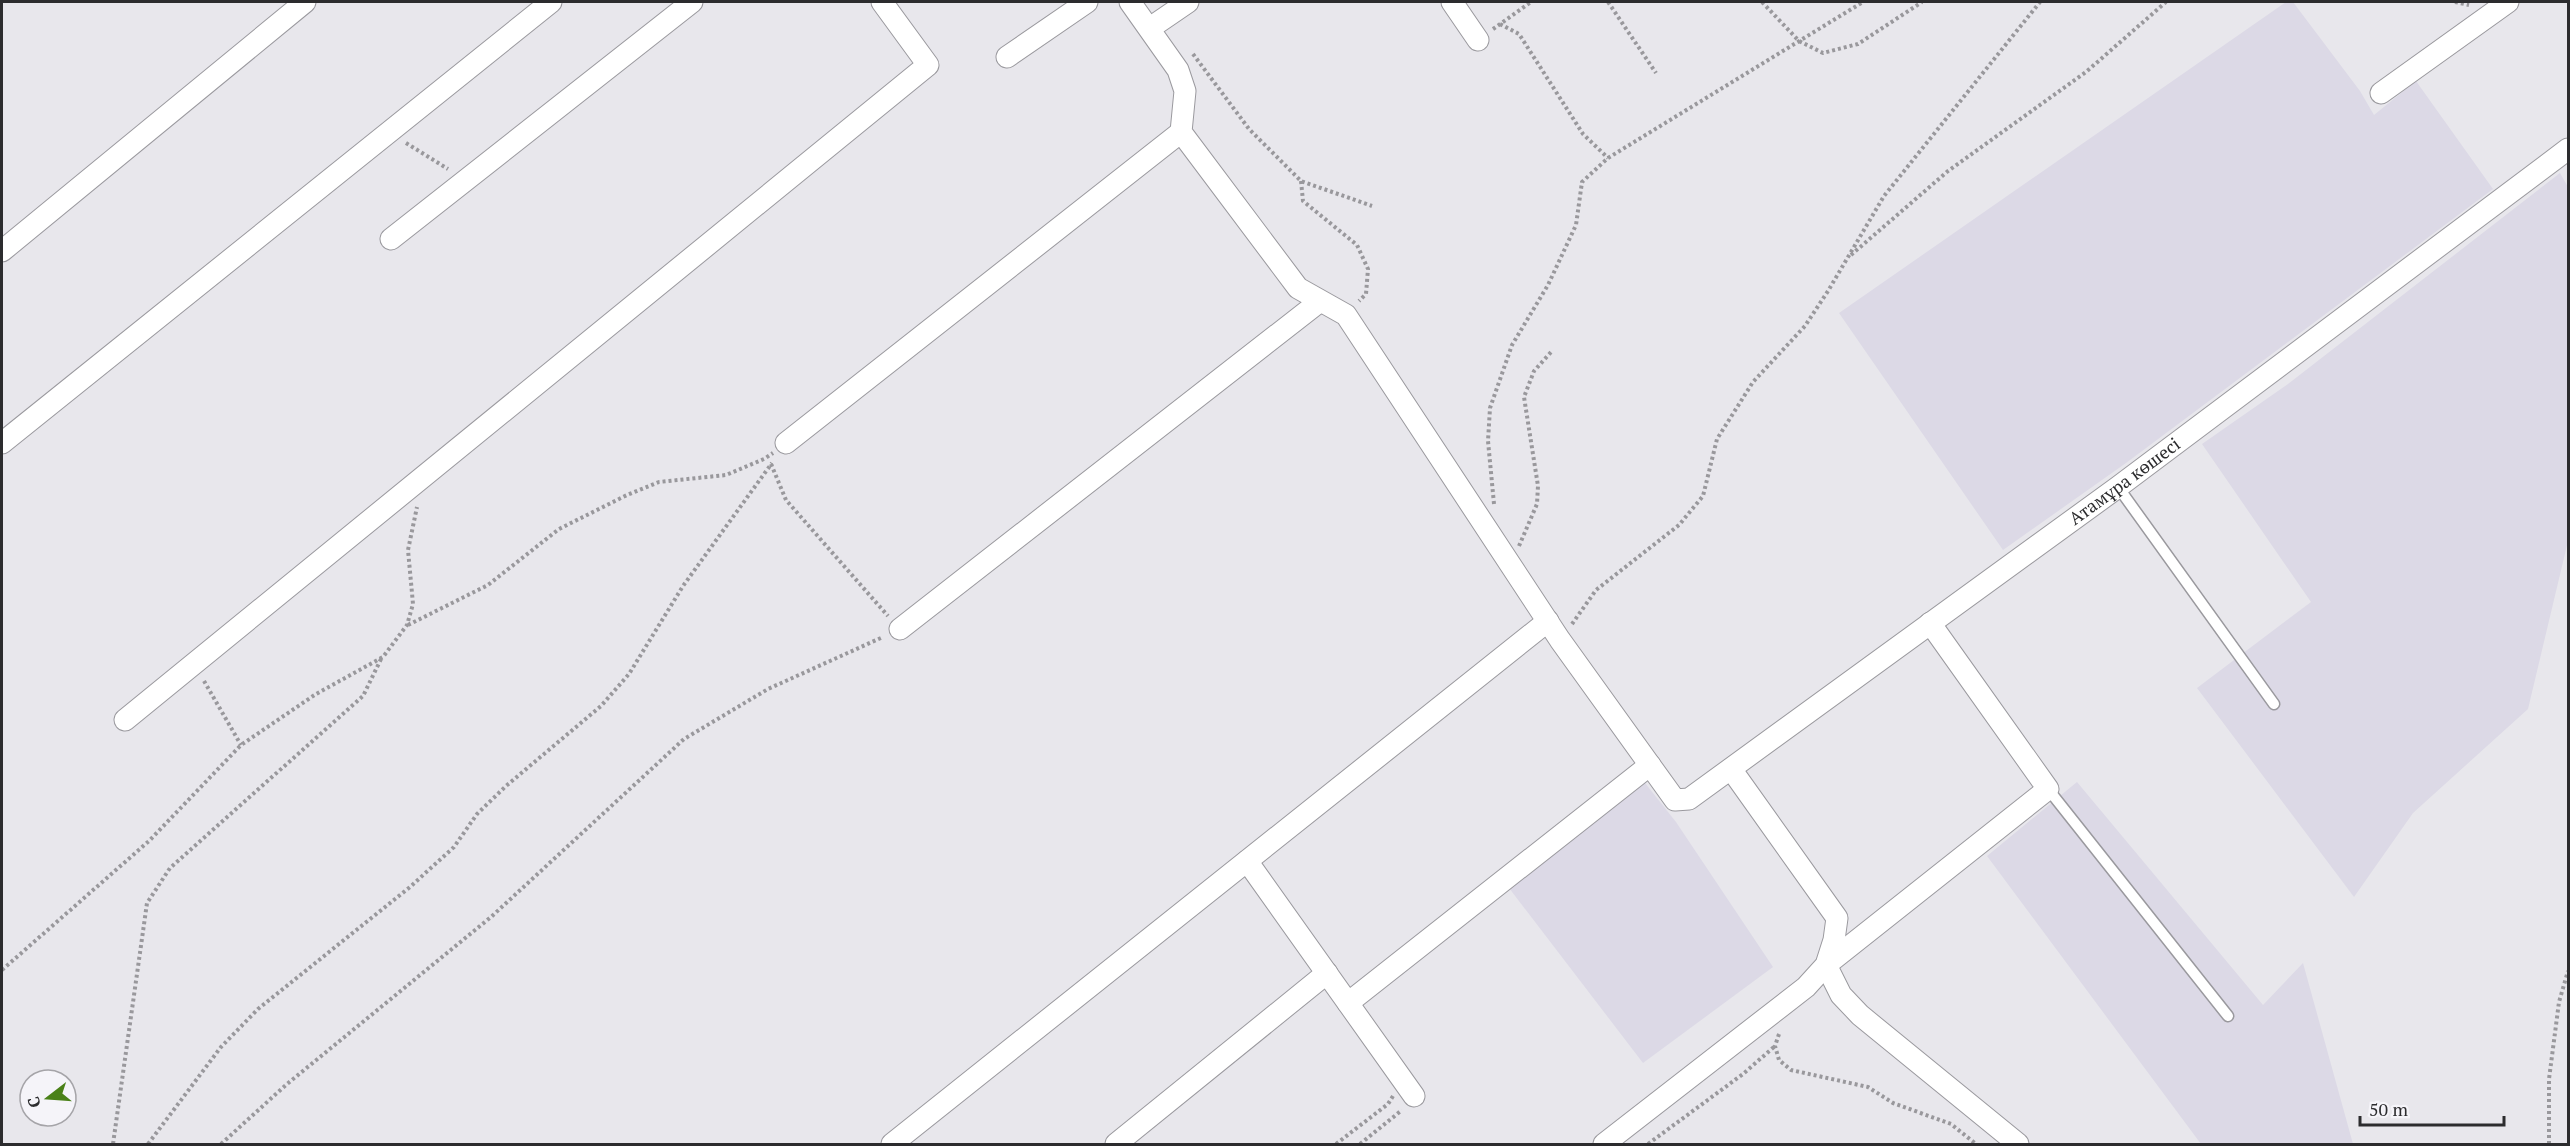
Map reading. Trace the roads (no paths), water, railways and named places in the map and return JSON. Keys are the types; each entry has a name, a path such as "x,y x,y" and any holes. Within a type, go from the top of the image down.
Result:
{"street":[{"path":"2,251 305,2"},
{"path":"2,443 551,2"},
{"path":"391,239 692,2"},
{"path":"125,720 928,65 882,2"},
{"path":"1006,57 1087,2"},
{"path":"1130,2 1178,70 1185,92 1181,132 1298,288 1319,302 1346,315 1510,566 1650,765 1348,1003"},
{"path":"1150,28 1188,2"},
{"path":"1452,2 1478,40"},
{"path":"2381,93 2508,2"},
{"path":"786,443 1181,132"},
{"name":"Атамұра көшесі","path":"1650,765 1675,800 1689,799 2118,487 2568,148"},
{"path":"900,629 1319,302"},
{"path":"892,1144 1548,621"},
{"path":"1604,1144 1790,1000 1806,987 1826,965 2048,789 1930,622"},
{"path":"1731,769 1837,918 1834,940 1826,965 1841,995 1860,1015 2018,1144"},
{"path":"1247,861 1409,1089"},
{"path":"1116,1144 1327,973"}],"lane":[{"path":"2118,487 2274,704"},
{"path":"2048,789 2228,1016"}]}
